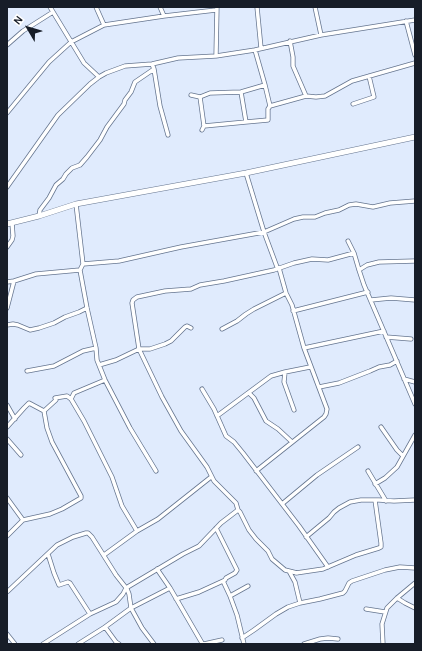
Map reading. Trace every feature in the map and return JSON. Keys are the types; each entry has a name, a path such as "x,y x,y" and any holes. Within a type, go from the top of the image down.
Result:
{"street":[{"path":"50,7 84,63 99,77"},
{"path":"96,7 104,25"},
{"path":"160,7 164,16"},
{"path":"257,7 261,48"},
{"path":"315,7 321,35"},
{"path":"7,113 49,62 71,42 104,25 217,8 216,56"},
{"path":"7,45 23,31 53,12"},
{"path":"7,186 54,120 85,89 106,73 125,66 152,64 178,58 216,56 255,50 321,35 415,20"},
{"path":"406,21 415,56"},
{"path":"290,42 293,56 293,66 306,96"},
{"path":"204,126 268,120 268,109 270,106 255,50"},
{"path":"270,106 306,96 325,96 352,81 415,63"},
{"path":"152,64 160,106 168,135"},
{"path":"39,216 40,210 56,185 63,179 67,172 80,165 100,140 124,104 135,82 154,69"},
{"path":"353,104 374,97 369,76"},
{"path":"191,95 200,97 210,93 241,92 265,85"},
{"path":"241,92 246,122"},
{"path":"200,97 204,126 202,130"},
{"path":"313,157 415,137"},
{"path":"7,247 13,236 10,223 39,216 76,204 246,173 415,137"},
{"path":"246,173 264,232 277,267 279,268 310,367 327,409 324,417 256,471"},
{"path":"83,264 119,261 181,247 264,232 294,219 315,217 339,210 349,205 356,204 373,207 415,200"},
{"path":"76,204 83,264 80,270 96,348 97,360 105,380 130,428 156,471"},
{"path":"348,242 354,253 371,300 415,404"},
{"path":"354,253 328,260 312,259 224,281 200,285 191,289 165,291 135,298 132,305 139,349 162,397 182,431 207,467 214,481 236,503 238,510 249,530 268,551 272,559 285,570 297,573 323,569 356,554 381,547 375,500"},
{"path":"359,270 367,265 379,262 415,261"},
{"path":"7,282 36,274 80,270"},
{"path":"7,308 14,281"},
{"path":"293,311 368,292"},
{"path":"222,329 254,309 286,293"},
{"path":"371,300 391,298 415,300"},
{"path":"7,325 18,325 30,330 54,323 87,308"},
{"path":"99,365 116,360 139,349 150,349 165,344 171,341 185,327 187,326 191,328"},
{"path":"304,348 384,331"},
{"path":"386,337 411,339"},
{"path":"27,371 54,366 82,351 96,348"},
{"path":"319,387 339,383 379,367 390,365 396,361"},
{"path":"217,416 271,376 310,367"},
{"path":"285,372 284,382 294,410"},
{"path":"404,379 415,382"},
{"path":"44,411 56,400 55,398 67,396 105,380"},
{"path":"202,388 226,436 234,442 328,567"},
{"path":"71,399 74,393"},
{"path":"249,393 254,398 266,421 278,429 292,442"},
{"path":"67,396 71,399 84,421 112,477 122,506 137,531"},
{"path":"7,426 29,404 44,411"},
{"path":"7,405 15,419"},
{"path":"7,536 23,520 50,514 81,498 52,442 47,428 44,411"},
{"path":"381,427 403,456"},
{"path":"375,484 392,473 397,467 415,435"},
{"path":"7,439 21,455"},
{"path":"282,504 317,475 358,447"},
{"path":"368,471 386,501"},
{"path":"104,555 137,531 158,519 212,477"},
{"path":"7,498 23,520"},
{"path":"306,537 334,512 344,505 355,501 415,500"},
{"path":"43,644 90,614 116,602 126,588 199,546 221,523 238,510"},
{"path":"176,599 198,592 223,581 237,570 216,528"},
{"path":"7,592 57,545 86,533 91,534 126,588 129,594 131,608 142,628 154,644"},
{"path":"48,554 58,583 61,585 68,582 70,583 90,614"},
{"path":"242,638 288,607 343,593 350,582 385,570 400,567 415,568"},
{"path":"157,569 170,588 202,643 204,644 222,640"},
{"path":"289,571 295,582 300,603"},
{"path":"295,582 297,573"},
{"path":"223,581 237,615 244,644"},
{"path":"383,644 382,630 387,608 415,583"},
{"path":"230,596 248,586"},
{"path":"78,644 131,608 170,588"},
{"path":"397,598 415,608"},
{"path":"366,609 385,612"},
{"path":"105,627 119,644"},
{"path":"7,634 15,644"},
{"path":"304,644 320,639 338,639"}]}
